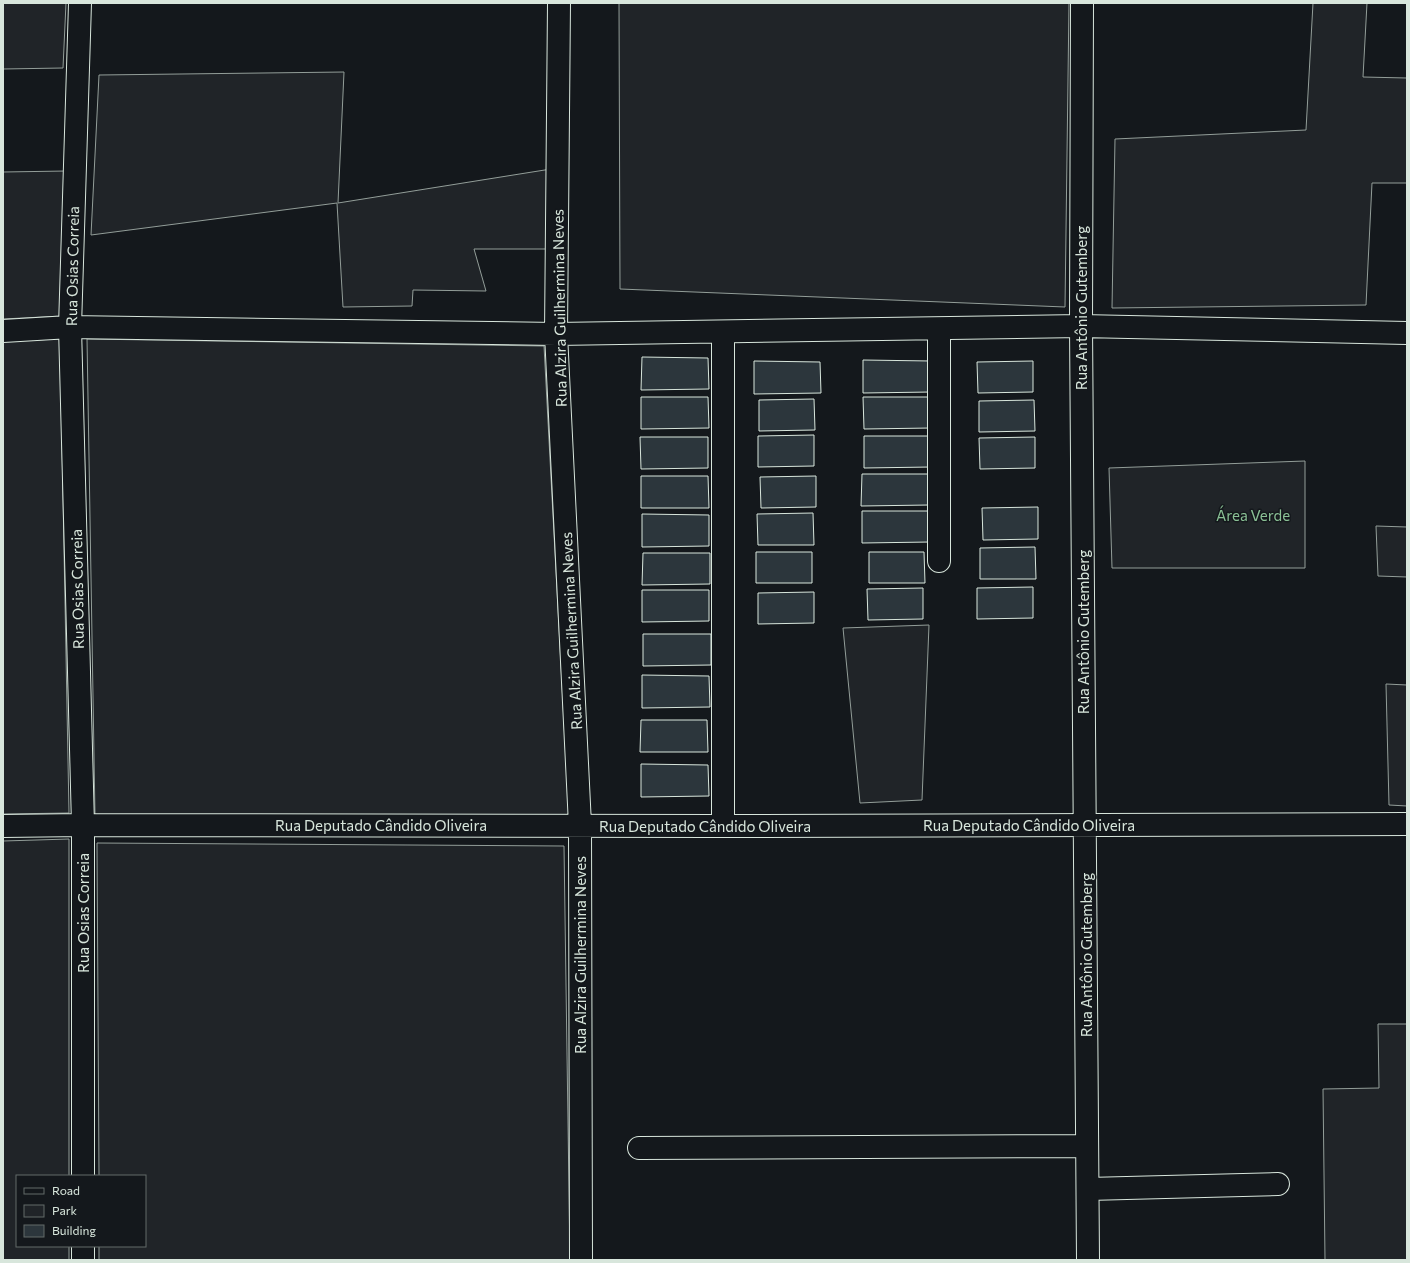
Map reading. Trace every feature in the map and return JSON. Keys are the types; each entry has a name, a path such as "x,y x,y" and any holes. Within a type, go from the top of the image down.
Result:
{"street":[{"name":"Rua Osias Correia","path":"80,3 70,327 83,825 83,1175"},
{"name":"Rua Alzira Guilhermina Neves","path":"559,3 556,334 580,825 580,1260"},
{"name":"Rua Antônio Gutemberg","path":"1082,3 1081,326 1088,1260"},
{"path":"3,331 70,327 556,334 1081,326 1407,333"},
{"path":"939,329 939,561"},
{"path":"723,332 723,826"},
{"name":"Rua Deputado Cândido Oliveira","path":"3,826 1407,824"},
{"path":"640,1148 1087,1146"},
{"path":"1088,1189 1278,1184"},
{"path":"83,1247 83,1260"}],"green space":[{"path":"3,3 66,3 63,68 3,69"},
{"path":"619,3 1069,3 1065,307 620,289"},
{"path":"1313,3 1367,3 1363,77 1407,78 1407,183 1372,183 1366,305 1112,308 1115,139 1306,130"},
{"path":"344,72 338,203 551,169 551,249 474,249 486,291 413,290 412,306 343,307 337,203 91,235 99,75"},
{"path":"66,171 62,316 3,319 3,172"},
{"path":"60,339 69,813 3,814 3,341"},
{"path":"87,339 544,346 569,816 95,815"},
{"name":"Área Verde","path":"1305,461 1305,568 1112,568 1109,468"},
{"path":"1376,526 1407,527 1407,577 1378,576"},
{"path":"929,625 922,800 860,803 843,628"},
{"path":"1386,684 1407,685 1407,806 1389,805"},
{"path":"69,839 69,1175 16,1175 16,1247 69,1247 69,1260 3,1260 3,841"},
{"path":"97,843 564,846 570,1260 99,1260 99,1247 146,1247 146,1175 99,1175"},
{"path":"1378,1024 1407,1024 1407,1260 1325,1260 1323,1089 1379,1088"}],"building":[{"path":"642,357 708,358 709,389 641,390"},
{"path":"863,360 931,361 931,392 863,393"},
{"path":"754,361 820,362 821,393 754,394"},
{"path":"1033,361 1033,392 978,393 977,362"},
{"path":"641,397 708,397 709,428 641,429"},
{"path":"863,397 931,397 931,428 864,429"},
{"path":"814,399 815,430 759,431 759,400"},
{"path":"1034,400 1035,431 979,432 979,401"},
{"path":"814,435 814,466 758,467 758,436"},
{"path":"864,436 931,436 931,467 864,468"},
{"path":"640,437 708,437 708,468 641,469"},
{"path":"1035,437 1035,468 980,469 979,438"},
{"path":"862,474 928,474 929,505 861,506"},
{"path":"641,476 708,476 709,508 641,508"},
{"path":"816,476 816,507 761,508 760,477"},
{"path":"1038,507 1038,539 983,540 982,508"},
{"path":"862,511 929,511 930,542 862,543"},
{"path":"813,513 814,545 758,545 757,514"},
{"path":"642,514 709,515 709,546 642,547"},
{"path":"1035,547 1036,579 980,579 980,548"},
{"path":"756,552 812,552 812,583 756,583"},
{"path":"869,552 924,552 925,583 869,583"},
{"path":"643,553 710,553 710,584 642,585"},
{"path":"1033,587 1033,618 977,619 977,588"},
{"path":"923,588 923,619 868,620 867,589"},
{"path":"642,590 709,590 709,621 642,622"},
{"path":"814,592 814,623 758,624 758,593"},
{"path":"643,634 711,634 711,665 643,666"},
{"path":"642,675 709,676 710,707 642,708"},
{"path":"641,720 707,720 708,752 640,752"},
{"path":"641,764 708,765 709,796 641,797"}]}
